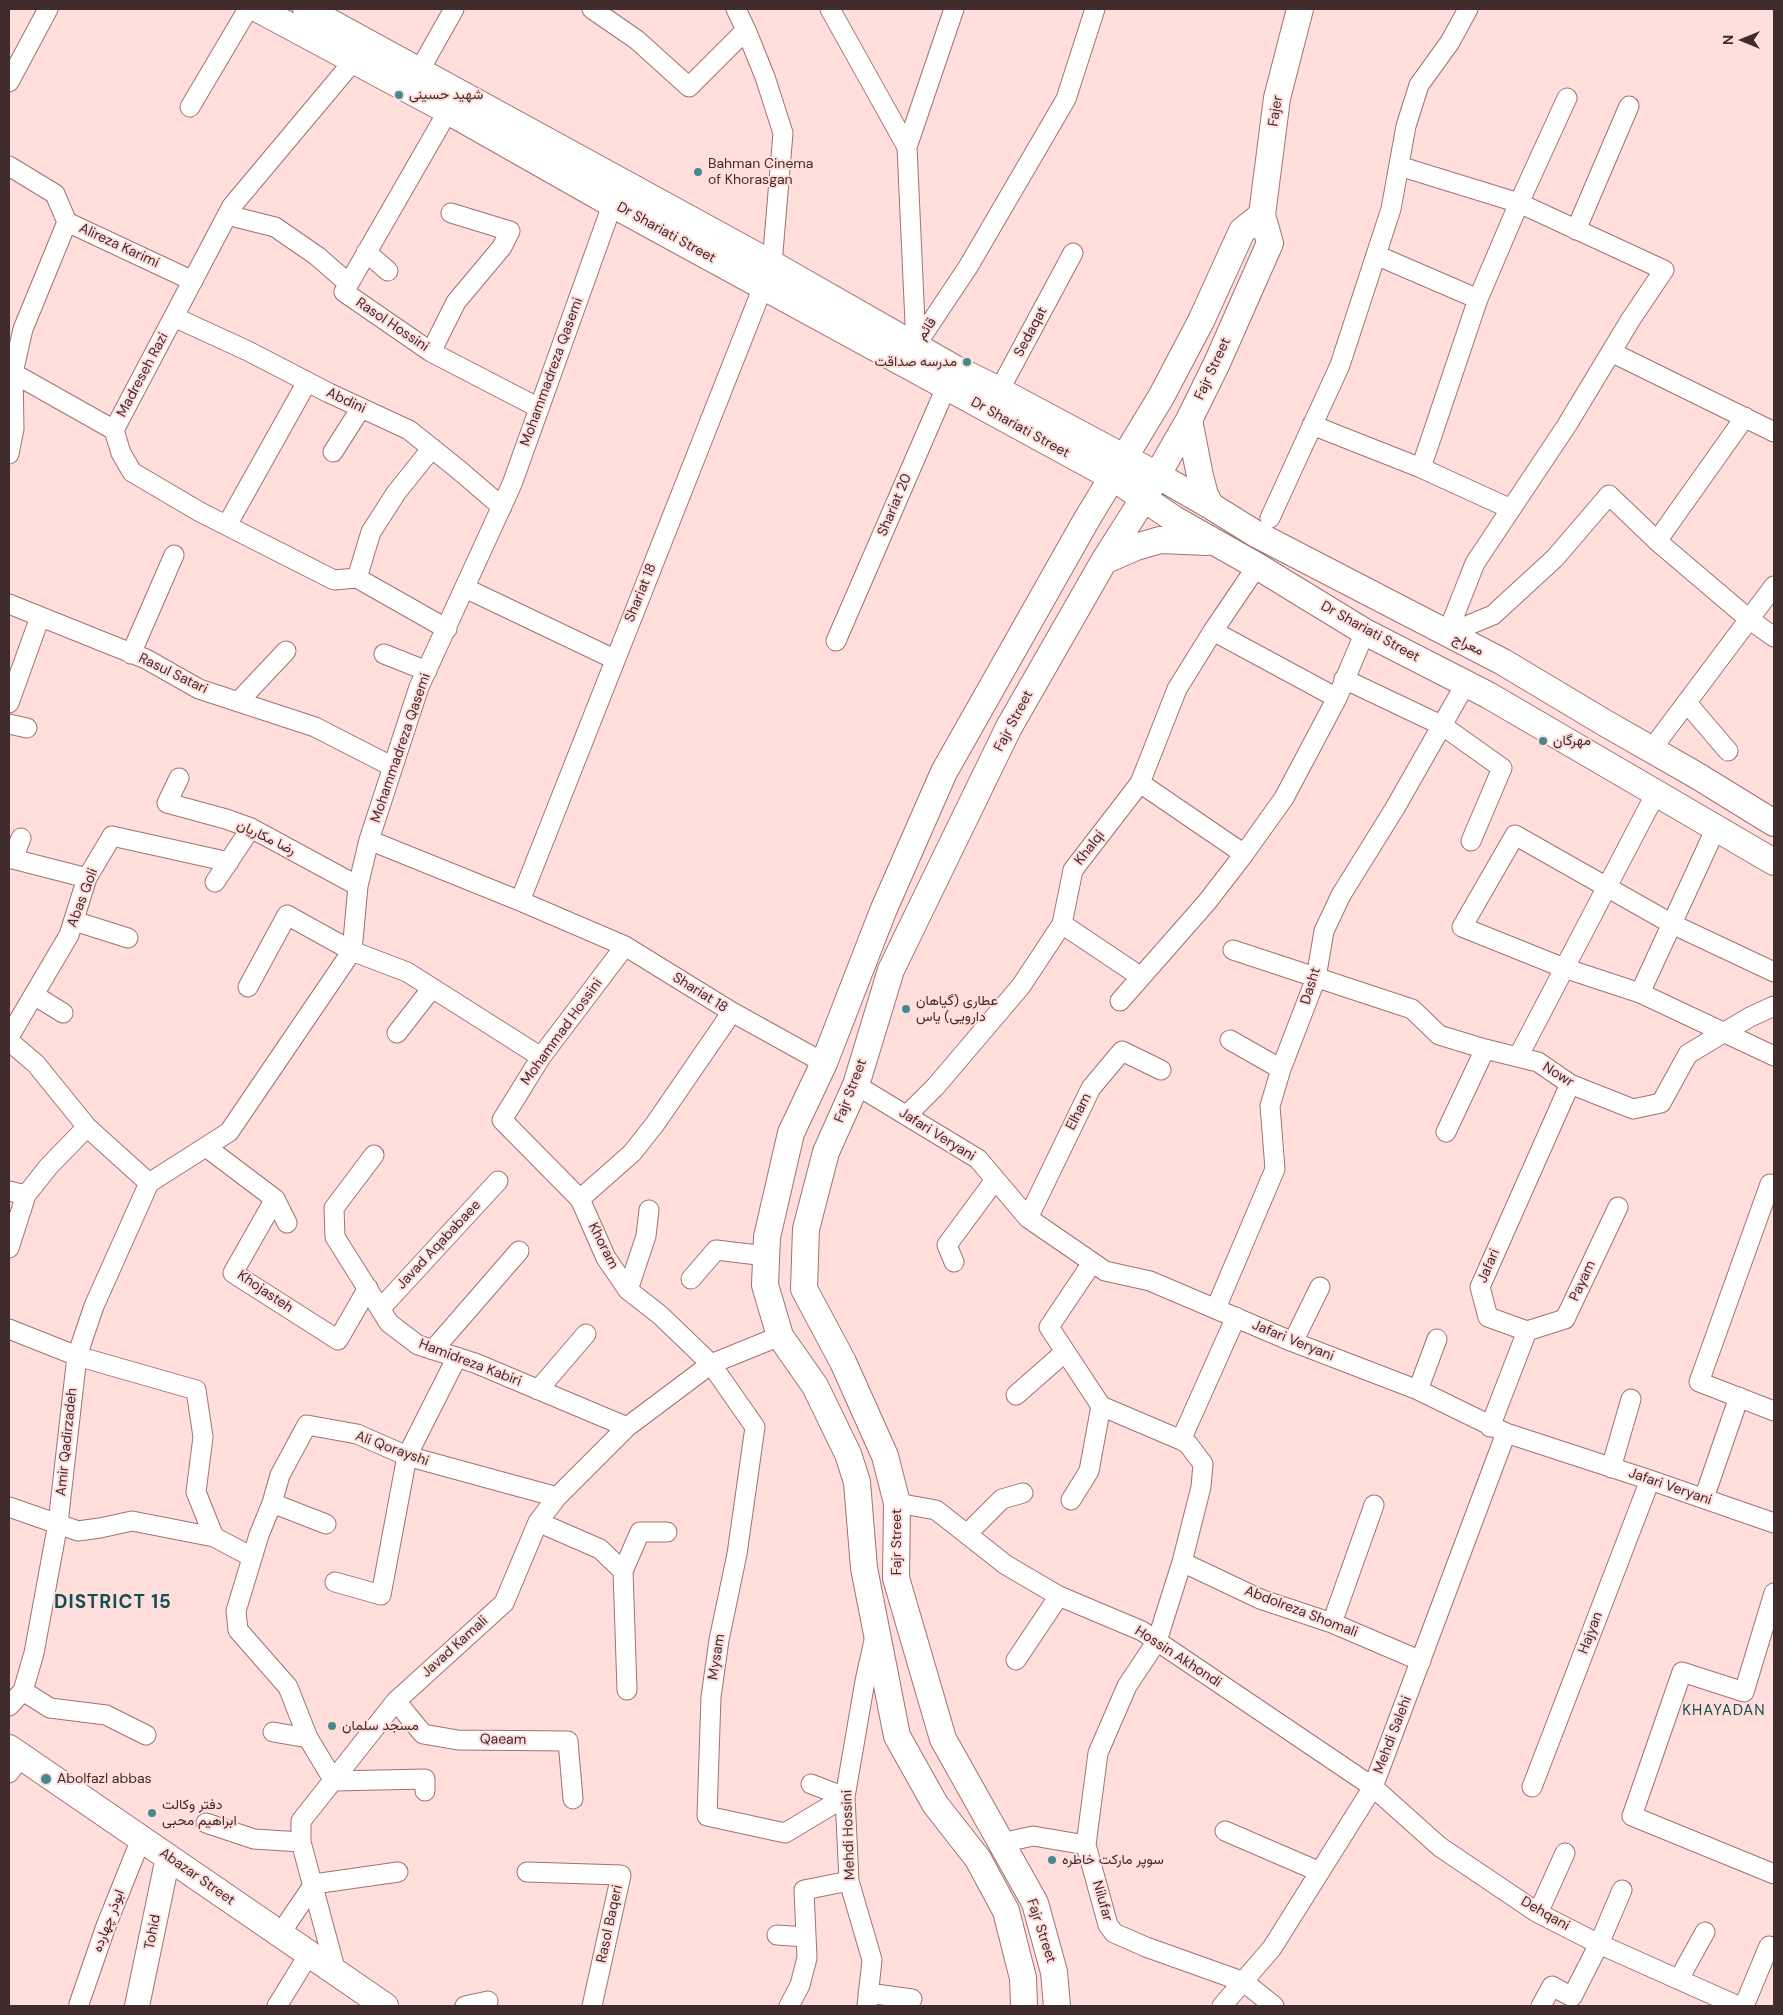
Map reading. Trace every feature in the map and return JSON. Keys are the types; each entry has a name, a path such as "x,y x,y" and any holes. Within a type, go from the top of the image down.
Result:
{"main road":[{"name":"Dr Shariati Street","path":"258,9 361,52 414,80 950,377 1118,467 1144,498 1174,519 1257,566 1365,632 1466,683 1774,862"},
{"name":"Dr Shariati Street","path":"306,9 361,52"},
{"name":"Fajer","path":"1262,215 1277,98 1300,9"},
{"name":"Fajr Street","path":"1057,2006 1054,1972 1035,1903 943,1739 896,1578 897,1502 886,1456 843,1362 804,1290 806,1229 826,1152 856,1085 896,962 1009,727 1104,561 1144,498 1189,420 1217,364 1270,243 1262,215"},
{"path":"1024,2006 1023,1978 1006,1911 978,1859 936,1804 897,1736 875,1632 864,1568 857,1482 848,1454 815,1386 780,1336 765,1286 766,1237 790,1133 824,1063 883,911 944,772 1097,502 1161,397 1192,338 1242,231 1262,215"},
{"name":"Dr Shariati Street","path":"994,400 1086,464 1118,467 1157,475"},
{"path":"1189,420 1200,476 1205,495 1211,506"},
{"path":"1086,464 1096,483 1097,502"},
{"name":"معراج","path":"1157,475 1256,534 1503,662 1696,775 1774,824"},
{"path":"1104,561 1136,546 1160,540 1213,542"},
{"path":"824,1063 856,1085"},
{"name":"Abazar Street","path":"13,1759 141,1839 385,2006"},
{"path":"1023,1978 1054,1972"}],"street":[{"path":"9,82 48,9"},
{"path":"190,106 248,9"},
{"path":"414,80 454,9"},
{"path":"592,9 637,40 689,87 746,30"},
{"name":"Shariat 18","path":"520,901 767,275 783,133 765,77 736,9"},
{"path":"830,9 907,147"},
{"name":"قائم","path":"911,355 907,147 954,9"},
{"name":"قائم","path":"911,355 968,267 1066,99 1095,9"},
{"path":"1270,518 1340,365 1391,208 1406,126 1419,85 1450,42 1468,9"},
{"name":"Madreseh Razi","path":"358,578 334,580 200,512 132,472 122,453 114,430 232,206 361,52"},
{"path":"1421,468 1478,299 1567,98"},
{"name":"Rasol Hossini","path":"452,101 344,292 431,352 539,408"},
{"path":"1576,230 1629,106"},
{"name":"Alireza Karimi","path":"9,166 55,194 67,222 193,280"},
{"path":"1399,166 1519,203 1664,270 1567,424 1475,563 1447,634"},
{"name":"Mohammadreza Qasemi","path":"149,1183 229,1132 352,951 358,886 370,840 420,686 512,484 617,193"},
{"path":"431,352 456,302 502,247 510,231 451,213"},
{"path":"228,215 275,227 317,256 348,283"},
{"path":"9,454 14,429 13,373 16,325 67,222"},
{"path":"366,252 388,271"},
{"name":"Sedaqat","path":"994,400 1073,253"},
{"path":"1376,254 1478,299"},
{"name":"Abdini","path":"174,318 248,351 307,382 409,430 502,507"},
{"path":"1611,352 1774,432"},
{"path":"13,373 114,430"},
{"name":"Shariat 20","path":"836,641 950,377"},
{"path":"228,525 307,382"},
{"path":"333,452 361,408"},
{"path":"1657,541 1745,417"},
{"path":"1312,425 1421,468 1511,509"},
{"path":"432,448 396,493 371,532 358,578 447,629"},
{"path":"1447,634 1493,614 1554,558 1609,495 1657,541 1774,638"},
{"path":"131,654 174,555"},
{"name":"Khalqi","path":"907,1115 936,1086 1021,986 1062,924 1073,870 1140,783 1178,689 1213,631 1257,566"},
{"path":"1651,750 1774,586"},
{"path":"465,588 614,660"},
{"name":"Rasul Satari","path":"9,604 146,659 199,689 315,727 393,767"},
{"path":"9,703 40,617"},
{"path":"1213,631 1337,698"},
{"path":"1120,1001 1207,902 1284,798 1337,698 1365,632"},
{"path":"238,702 286,652"},
{"path":"384,654 427,671"},
{"path":"1344,679 1442,726 1502,768 1471,841"},
{"name":"Dasht","path":"1216,1308 1275,1169 1270,1106 1281,1069 1316,978 1324,931 1341,895 1466,683"},
{"path":"1687,703 1728,751"},
{"path":"9,724 27,728"},
{"name":"رضا مکاریان","path":"179,778 167,804 226,819 251,828 358,886"},
{"path":"1140,783 1244,854"},
{"path":"1518,1057 1656,793"},
{"path":"215,882 251,828"},
{"path":"1640,993 1716,828"},
{"path":"1774,972 1672,924 1515,835 1462,927 1564,968 1640,993 1774,1056"},
{"name":"Abas Goli","path":"9,1039 69,935 87,878 112,836 229,862"},
{"path":"21,838 13,859 87,878"},
{"name":"Shariat 18","path":"370,840 625,946 732,1012 824,1063"},
{"path":"248,987 287,915 352,951 406,972 541,1057"},
{"path":"74,921 128,938"},
{"path":"1062,924 1141,977"},
{"name":"Mohammad Hossini","path":"502,1120 541,1057 625,946"},
{"name":"Nowr","path":"1233,950 1412,1009 1439,1035 1538,1062 1570,1084 1633,1109 1661,1103 1688,1054 1750,1017 1774,1006"},
{"path":"397,1033 432,988"},
{"path":"34,994 63,1013"},
{"path":"580,1199 632,1153 656,1124 732,1012"},
{"path":"9,1039 36,1064 87,1127 149,1183"},
{"path":"1230,1040 1281,1069"},
{"path":"1446,1132 1485,1049"},
{"name":"Elham","path":"1028,1218 1091,1088 1122,1051 1161,1070"},
{"name":"Jafari","path":"1527,1331 1488,1317 1480,1287 1570,1084"},
{"name":"Jafari Veryani","path":"856,1085 978,1159 1028,1218 1105,1271 1150,1281 1293,1342 1418,1390 1498,1430 1774,1523"},
{"name":"Khoram","path":"502,1120 580,1199 606,1258 628,1290 660,1315 711,1364"},
{"path":"9,1248 17,1193 49,1166 87,1127"},
{"path":"206,1147 275,1199 287,1223"},
{"name":"Hamidreza Kabiri","path":"374,1155 334,1208 335,1236 389,1323 418,1345 475,1363 627,1427"},
{"path":"954,1262 948,1245 995,1180"},
{"name":"Javad Aqababaee","path":"381,1308 498,1181"},
{"name":"Amir Qadirzadeh","path":"9,1706 23,1691 34,1654 58,1523 76,1356 94,1306 149,1183"},
{"path":"1770,1184 1699,1382 1774,1411"},
{"name":"Khojasteh","path":"275,1199 232,1273 338,1340 368,1288"},
{"name":"Payam","path":"1527,1331 1565,1319 1618,1207"},
{"path":"628,1290 646,1236 648,1210"},
{"path":"691,1279 716,1250 766,1256"},
{"path":"433,1350 520,1251"},
{"path":"1001,1843 1033,1836 1086,1845 1098,1753 1127,1686 1157,1641 1182,1562 1200,1487 1203,1464 1188,1444 1101,1406 1049,1328 1092,1263"},
{"path":"1293,1342 1320,1287"},
{"path":"1181,1440 1236,1317"},
{"path":"9,1329 76,1356 196,1390 203,1437 196,1492 214,1536"},
{"path":"1498,1430 1527,1331"},
{"path":"538,1390 586,1334"},
{"name":"Javad Kamali","path":"336,1972 314,1884 301,1842 301,1821 396,1701 504,1603 538,1522 557,1498 627,1427 711,1364 780,1336"},
{"path":"1418,1390 1436,1339"},
{"path":"1016,1395 1065,1352"},
{"path":"335,1582 381,1595 406,1456 457,1357"},
{"name":"Mysam","path":"711,1364 755,1427 737,1554 719,1640 711,1697 707,1816 786,1833 845,1797"},
{"path":"1704,1498 1739,1397"},
{"path":"1611,1468 1631,1399"},
{"path":"1070,1500 1089,1471 1101,1406"},
{"name":"Ali Qorayshi","path":"334,1781 308,1738 288,1687 238,1630 236,1612 252,1557 280,1476 306,1426 356,1434 406,1456 557,1498"},
{"name":"Mehdi Salehi","path":"1222,2006 1272,1948 1373,1787 1421,1661 1498,1430"},
{"name":"Hajyan","path":"1532,1787 1650,1480"},
{"path":"967,1534 1002,1498 1023,1493"},
{"path":"272,1502 326,1524"},
{"name":"Hossin Akhondi","path":"897,1502 936,1510 1006,1565 1060,1596 1142,1631 1373,1787"},
{"path":"1332,1623 1374,1506"},
{"path":"9,1507 78,1531 132,1521 214,1536 252,1557"},
{"path":"538,1522 600,1549 623,1570"},
{"path":"627,1690 623,1570 640,1532 667,1532"},
{"name":"Abdolreza Shomali","path":"1182,1562 1260,1599 1332,1623 1421,1661"},
{"path":"1016,1660 1060,1596"},
{"path":"1773,1601 1744,1692 1682,1672 1632,1816 1774,1871"},
{"name":"Mehdi Hossini","path":"868,1999 872,1960 849,1881 845,1797 875,1632"},
{"path":"23,1691 50,1708 106,1715 146,1735"},
{"name":"Qaeam","path":"396,1701 423,1734 458,1740 568,1741 573,1799"},
{"path":"273,1732 308,1738"},
{"path":"334,1781 425,1785"},
{"path":"811,1784 845,1797"},
{"name":"Dehqani","path":"1373,1787 1440,1847 1538,1912 1599,1944 1738,2006"},
{"path":"206,1823 254,1839 301,1842"},
{"path":"1225,1832 1320,1872"},
{"name":"ابوذر چهارده","path":"79,2004 106,1926 141,1839"},
{"name":"Nilufar","path":"1086,1845 1108,1925 1114,1933 1146,1947 1244,1982"},
{"path":"1538,1912 1565,1853"},
{"name":"Tohid","path":"137,2006 168,1857"},
{"path":"280,1934 314,1884 398,1872"},
{"name":"Rasol Baqeri","path":"527,1872 621,1875 592,2006"},
{"path":"789,2006 800,1985 807,1958 804,1890 849,1881"},
{"path":"1541,2006 1552,1986 1572,1997 1599,1944 1622,1890"},
{"path":"1678,1980 1705,1932"},
{"path":"777,1935 806,1937"},
{"path":"1744,2006 1769,1946"},
{"path":"277,2006 309,1954"},
{"path":"1244,1982 1274,2006"},
{"path":"868,1999 912,1999"},
{"path":"465,2006 488,2001"}],"place":[{"name":"شهید حسینی","path":"399,95"},
{"name":"Bahman Cinema of Khorasgan","path":"698,172"},
{"name":"مدرسه صداقت","path":"967,362"},
{"name":"مهرگان","path":"1543,741"},
{"name":"عطاری (گیاهان دارویی) یاس","path":"906,1009"},
{"name":"مسجد سلمان","path":"332,1726"},
{"name":"Abolfazl abbas","path":"46,1779"},
{"name":"دفتر وکالت ابراهیم محبی","path":"152,1813"},
{"name":"سوپر مارکت خاطره","path":"1052,1860"}],"district":[{"name":"DISTRICT 15","path":"113,1603"},
{"name":"KHAYADAN","path":"1724,1711"}]}
